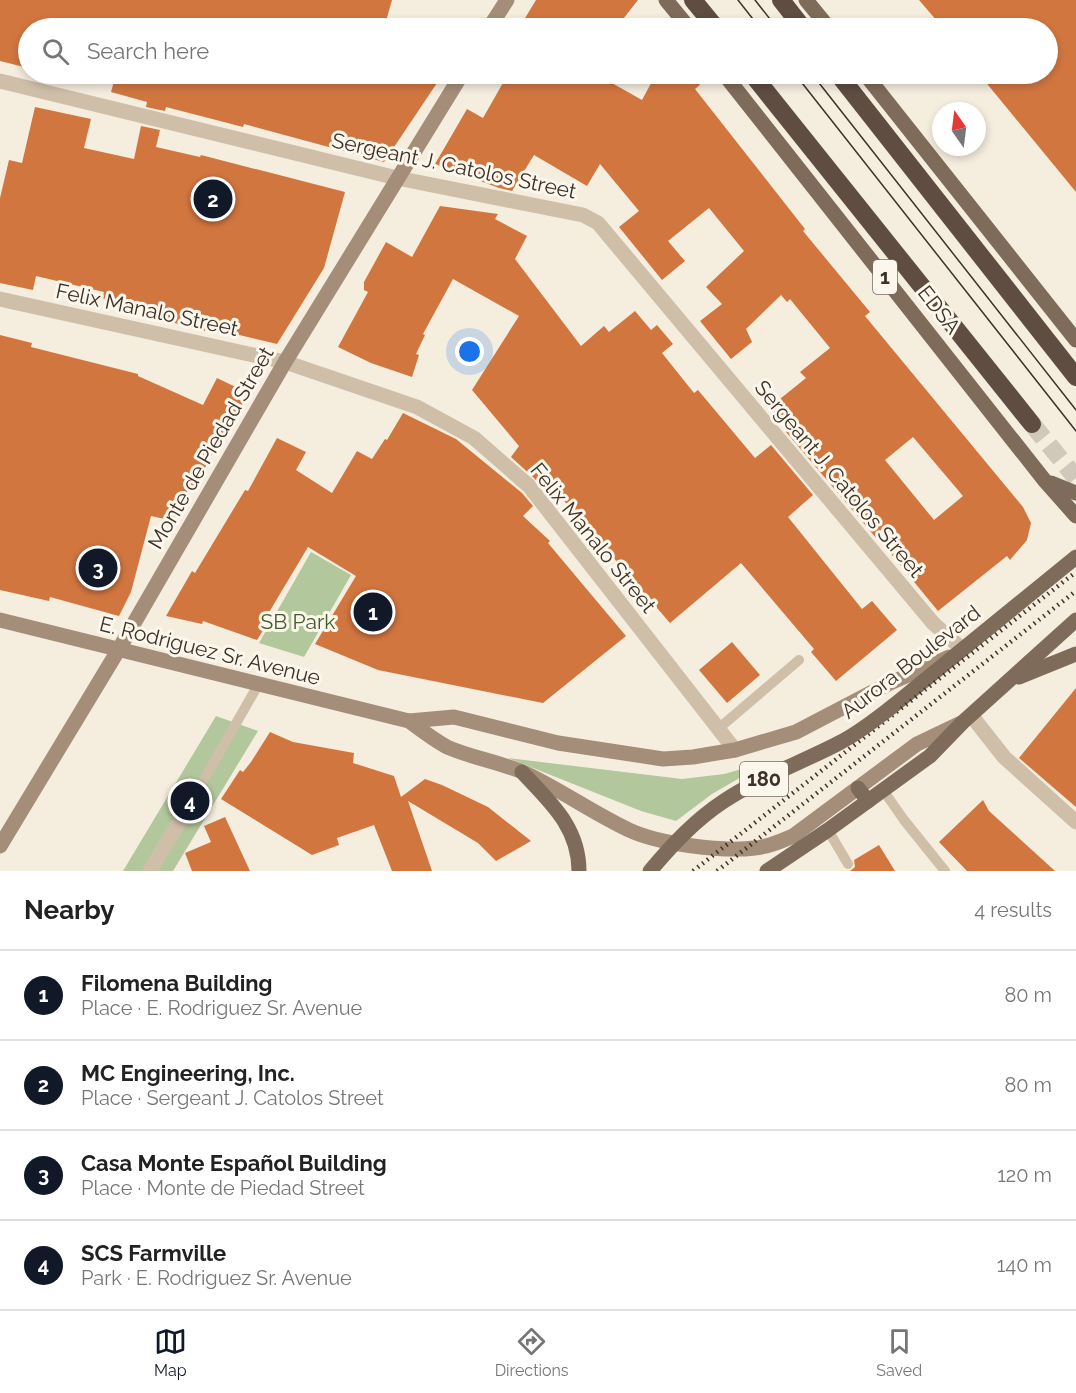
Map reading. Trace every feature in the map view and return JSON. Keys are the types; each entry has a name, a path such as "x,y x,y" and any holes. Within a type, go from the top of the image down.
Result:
{"highway":[{"path":"693,0 708,18"},
{"path":"781,0 795,18"},
{"name":"EDSA","path":"760,84 1032,424"},
{"path":"846,84 1076,377"}],"main road":[{"path":"495,18 507,0"},
{"path":"666,0 681,18"},
{"path":"806,0 821,18"},
{"name":"Monte de Piedad Street","path":"0,846 119,649 285,362 456,84"},
{"name":"EDSA","path":"732,84 1045,481 1076,516"},
{"path":"873,84 1076,340"},
{"path":"1045,481 1076,493"},
{"name":"Aurora Boulevard","path":"650,871 681,836 724,800 866,727 1076,557"},
{"name":"E. Rodriguez Sr. Avenue","path":"0,620 409,721 454,717 558,743 663,759 716,754 796,732 888,684 959,652"},
{"path":"767,871 930,756 967,719 1076,620"},
{"path":"1008,681 1076,654"},
{"name":"E. Rodriguez Sr. Avenue","path":"409,721 447,747 522,772 573,797 631,831 699,846 738,849 774,844 794,836 917,744 967,719"},
{"path":"522,772 565,819 575,847 579,871"},
{"path":"858,788 868,801"}],"street":[{"name":"Sergeant J. Catolos Street","path":"0,81 397,178 583,214 598,224 959,652"},
{"name":"Felix Manalo Street","path":"0,299 285,362 417,407 474,438 529,486 735,750"},
{"path":"967,719 1076,822"},
{"path":"150,871 194,797"}],"lane":[{"path":"718,729 799,660"},
{"path":"194,797 258,685"},
{"path":"883,790 945,871"},
{"path":"828,830 848,864"}],"green space":[{"name":"SB Park","path":"311,552 351,575 304,657 259,643"},
{"path":"216,716 258,731 173,871 123,871"},
{"path":"508,758 682,779 724,774 767,762 712,794 676,821 641,811"}],"building":[{"path":"0,0 392,0 387,18 18,18 18,66 0,61"},
{"path":"536,0 638,0 624,18 525,18"},
{"path":"919,0 1076,0 1076,192 987,84 1058,84 1058,18 934,18"},
{"path":"113,84 436,84 384,162 244,124 243,127 166,107 165,111 146,107 147,102 111,92"},
{"path":"502,84 614,84 642,100 651,84 699,84 695,89 805,229 803,231 870,312 865,316 1023,507 1031,523 1027,540 1010,560 1007,556 938,611 786,432 789,429 770,407 806,378 800,372 830,348 790,299 787,302 781,295 746,329 752,342 731,359 700,321 722,304 706,287 744,251 709,208 668,241 685,261 662,280 619,227 639,211 600,164 587,186 534,155 512,191 435,164 467,109 483,118","holes":["913,437 963,496 934,520 885,460"]},
{"path":"35,107 91,119 84,148 134,159 141,126 160,130 156,147 200,157 201,155 345,192 324,268 277,344 206,327 205,331 152,317 153,312 102,298 104,292 36,276 33,290 0,283 0,198 9,160 22,163"},
{"path":"440,206 498,214 495,219 527,236 515,259 581,346 604,326 609,332 635,311 651,330 657,325 673,344 662,353 694,393 698,390 755,458 771,445 813,495 788,517 862,609 872,601 897,630 836,681 811,652 814,649 741,563 670,623 552,487 546,493 535,479 511,457 519,446 472,390 519,316 453,279 423,334 425,335 416,354 419,355 412,377 371,363 338,347 368,292 364,290 364,282 386,242 412,257"},
{"path":"0,335 32,343 31,347 138,374 138,376 203,405 217,378 248,393 235,418 232,416 195,487 189,484 184,504 178,502 174,521 151,516 131,592 119,616 50,597 49,601 0,590"},
{"path":"403,413 456,439 522,493 533,506 523,516 550,541 548,543 626,636 543,703 378,670 315,644 356,576 308,547 268,614 272,616 257,640 203,621 202,624 166,616 192,571 195,573 245,490 248,491 277,438 306,452 296,470 332,493 357,451 372,459 385,439 387,440"},
{"path":"732,642 760,675 727,703 699,670"},
{"path":"1076,688 1076,807 1019,758"},
{"path":"270,732 293,742 354,753 353,763 394,776 401,797 425,779 442,785 488,807 531,841 496,861 478,843 408,801 432,871 392,871 374,825 337,838 339,845 312,855 221,799 240,770 243,772 251,762"},
{"path":"983,800 989,811 1055,871 967,871 939,842"},
{"path":"225,817 250,871 192,871 185,853 211,842 204,826"},
{"path":"879,845 895,871 850,871 855,867 854,860"}],"tunnel":[{"path":"1032,424 1076,478"}],"tram line":[{"path":"738,0 752,18"},
{"path":"755,0 769,18"},
{"path":"803,84 1076,431"},
{"path":"820,84 1076,410"}],"railway":[{"path":"693,871 1076,572"},
{"path":"717,871 1076,591"}],"place":[{"name":"MC Engineering, Inc.","path":"213,199"},
{"name":"Casa Monte Español Building","path":"98,568"},
{"name":"Filomena Building","path":"373,612"},
{"name":"SCS Farmville","path":"190,801"}]}
